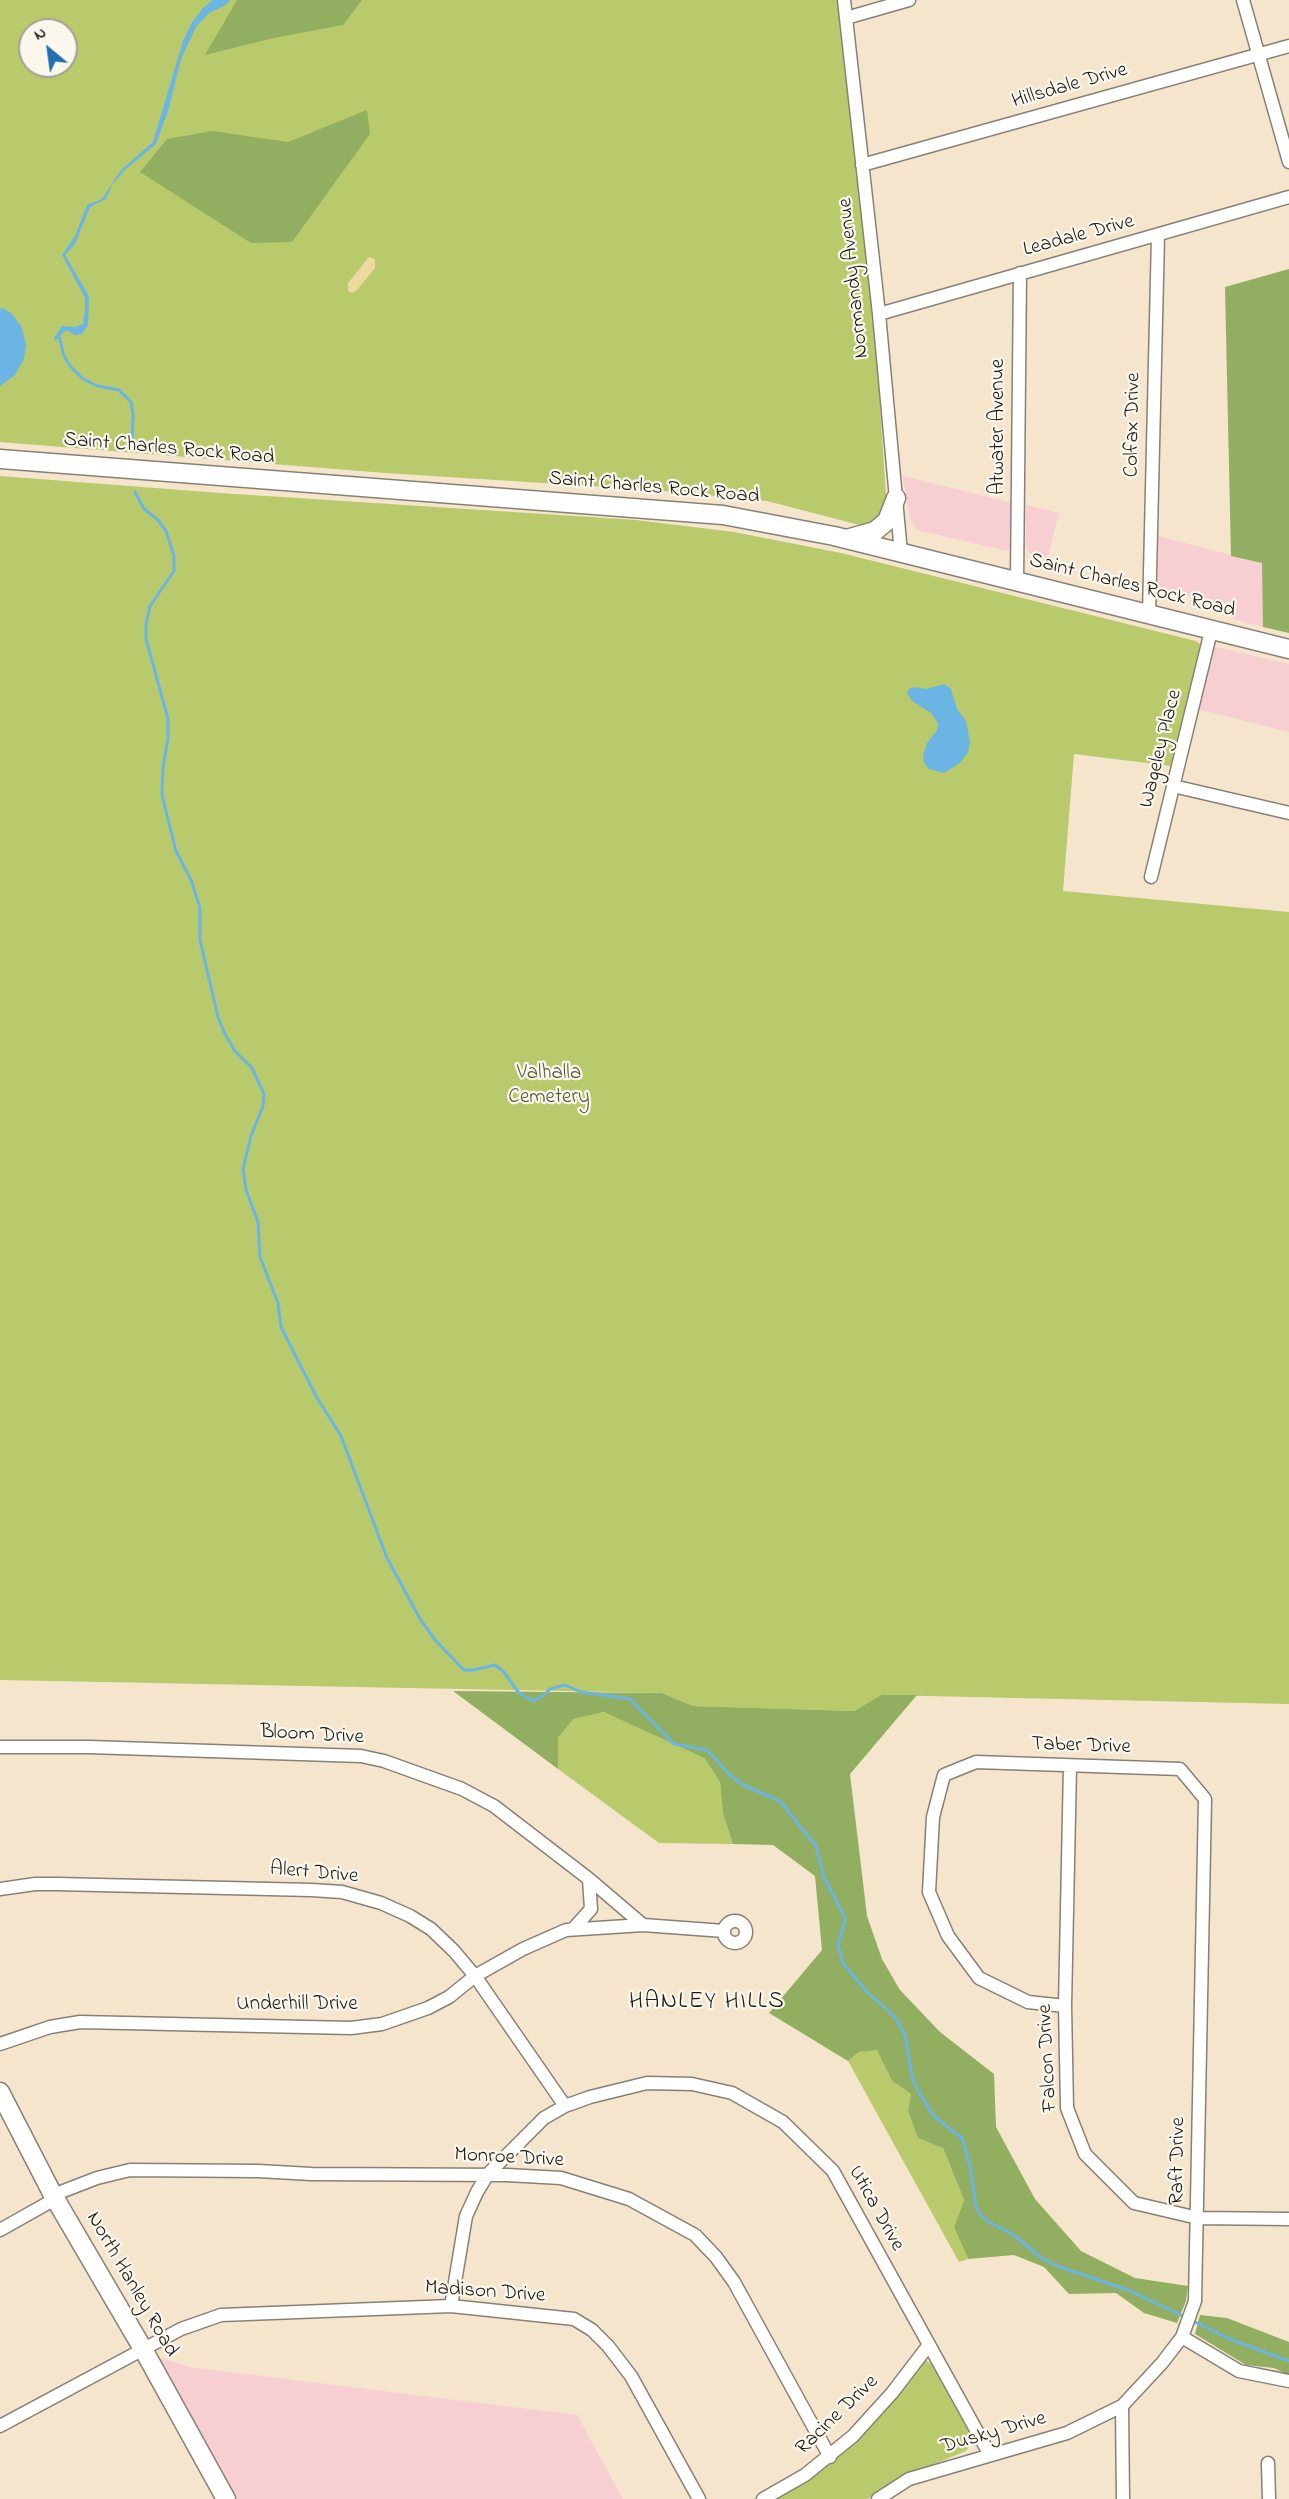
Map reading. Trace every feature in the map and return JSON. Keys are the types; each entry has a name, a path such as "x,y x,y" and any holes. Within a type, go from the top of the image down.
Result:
{"main road":[{"name":"Saint Charles Rock Road","path":"0,459 426,493 671,509 771,523 846,539 1289,649"},
{"path":"846,539 875,531 888,521 896,498"},
{"name":"North Hanley Road","path":"0,2092 54,2197 143,2349 226,2499"}],"street":[{"name":"Normandy Avenue","path":"844,0 879,314 901,553"},
{"path":"846,18 909,0"},
{"path":"1243,0 1289,162"},
{"name":"Hillsdale Drive","path":"862,165 1289,46"},
{"name":"Leadale Drive","path":"879,314 1289,198"},
{"name":"Colfax Drive","path":"1149,615 1158,236"},
{"name":"Atwater Avenue","path":"1017,581 1020,273"},
{"name":"Wageley Place","path":"1151,877 1211,631"},
{"path":"1173,786 1289,813"},
{"name":"Bloom Drive","path":"0,1747 152,1749 361,1756 372,1759 462,1789 480,1799 589,1879 643,1925"},
{"name":"Taber Drive","path":"1065,2006 1028,2002 979,1978 948,1936 929,1892 933,1817 944,1775 976,1762 1180,1769 1205,1799"},
{"name":"Falcon Drive","path":"1070,1766 1065,2006 1067,2108 1085,2154 1134,2203 1198,2218 1289,2219"},
{"name":"Raft Drive","path":"1122,2406 1162,2363 1185,2332 1194,2310 1198,2218 1205,1799"},
{"path":"573,1929 591,1909 589,1879"},
{"name":"Alert Drive","path":"0,1889 35,1884 57,1884 342,1892 381,1903 410,1916 431,1929 454,1951 475,1976 565,2106"},
{"name":"Underhill Drive","path":"0,2044 50,2027 80,2022 367,2026 382,2024 428,2008 449,1997 475,1976 523,1949 566,1930 643,1925 724,1931"},
{"name":"Utica Drive","path":"451,2306 466,2216 488,2174 544,2118 565,2106 610,2090 647,2083 692,2084 732,2093 783,2122 833,2171 990,2455"},
{"name":"Monroe Drive","path":"0,2230 54,2197 97,2178 130,2170 323,2174 488,2174 561,2178 629,2199 695,2235 716,2257 734,2282 830,2457"},
{"name":"Madison Drive","path":"0,2426 181,2329 221,2315 451,2306 574,2319 592,2330 608,2346 631,2376 699,2499"},
{"path":"1185,2332 1239,2371 1289,2381"},
{"name":"Racine Drive","path":"763,2499 805,2475 853,2436 892,2393 928,2346"},
{"path":"1122,2406 1123,2499"},
{"name":"Dusky Drive","path":"878,2499 909,2479 1067,2433 1122,2406"},
{"path":"1268,2463 1269,2499"}],"shaded area":[{"path":"903,476 1013,503 1012,545 1007,551 917,530 910,519"},
{"path":"1026,505 1059,513 1047,560 1034,558 1026,547"},
{"path":"1158,536 1263,563 1263,627 1233,619 1233,608 1160,588"},
{"path":"1216,647 1289,664 1289,732 1198,709 1213,650"},
{"path":"156,2356 189,2367 577,2415 623,2499 237,2499"}],"green space":[{"path":"0,0 840,0 877,359 887,511 867,527 767,501 654,490 385,473 0,442"},
{"path":"237,0 362,0 343,25 274,38 205,55"},
{"path":"367,110 370,134 292,242 251,243 140,172 167,139 212,131 288,142"},
{"path":"1289,269 1289,633 1263,627 1262,563 1231,556 1225,287"},
{"name":"Valhalla Cemetery","path":"0,476 636,520 734,532 841,553 1196,641 1200,644 1202,649 1171,766 1074,754 1063,891 1289,912 1289,1704 881,1695 854,1711 693,1706 662,1693 0,1680"},
{"path":"453,1691 662,1693 693,1706 854,1711 881,1695 917,1695 850,1774 867,1916 882,1959 900,1990 940,2032 994,2074 996,2127 1035,2199 1081,2251 1135,2278 1188,2286 1186,2301 1177,2323 1144,2313 1116,2293 1069,2294 1044,2267 1014,2255 968,2259 954,2227 964,2200 943,2148 918,2138 908,2110 911,2094 892,2081 877,2050 859,2052 848,2061 769,2013 822,1950 815,1876 773,1845 733,1844 723,1814 720,1782 704,1758 604,1712 573,1719 558,1738 558,1769"},
{"path":"605,1712 704,1758 720,1782 723,1814 733,1844 659,1843 558,1769 558,1738 573,1718"},
{"path":"877,2049 892,2081 911,2094 908,2110 943,2148 964,2200 954,2227 968,2259 959,2262 848,2061 859,2052"},
{"path":"1200,2315 1227,2318 1289,2342 1289,2375 1274,2368 1246,2365 1195,2334"},
{"path":"925,2359 932,2365 971,2436 972,2443 966,2451 906,2476 867,2499 777,2499 802,2485 853,2444 889,2406"}],"sand":[{"path":"369,257 375,259 375,268 357,290 352,293 348,291 348,283"}],"water":[{"path":"213,0 231,0 209,13 196,27 181,59 169,108 156,144 125,170 112,185 106,199 90,207 75,244 65,255 89,296 88,325 82,334 75,335 66,330 55,341 54,338 62,326 75,327 83,324 85,309 85,298 62,255 75,236 87,205 102,199 121,170 153,142 183,41 191,24 204,7"},
{"path":"3,308 12,314 21,326 26,344 24,359 15,375 0,386 0,309"},
{"path":"944,684 951,689 957,709 966,721 970,742 968,752 960,763 944,773 929,769 924,763 923,756 927,743 937,730 938,723 931,713 912,701 907,693 914,687 926,689"}],"waterway":[{"path":"59,336 64,356 83,379 97,386 119,390 131,402 132,446"},
{"path":"135,492 144,509 158,520 166,531 174,556 174,571 150,606 146,624 146,639 168,719 162,795 176,851 191,880 200,908 200,940 218,1017 235,1051 252,1068 264,1094 263,1106 251,1136 243,1169 246,1190 258,1222 260,1257 278,1303 281,1327 316,1396 341,1436 387,1558 420,1619 436,1641 464,1670 495,1665 503,1671 519,1693 533,1701 550,1689 565,1685 581,1692 630,1699 674,1744 707,1750 732,1777 745,1786 780,1801 816,1846 824,1877 842,1912 845,1920 838,1945 843,1963 867,1992 895,2017 905,2035 912,2076 918,2091 934,2116 962,2138 971,2170 976,2207 981,2215 1057,2266 1128,2290 1185,2317"},
{"path":"1191,2320 1230,2339 1289,2361"}],"district":[{"name":"HANLEY HILLS","path":"707,2003"}]}
